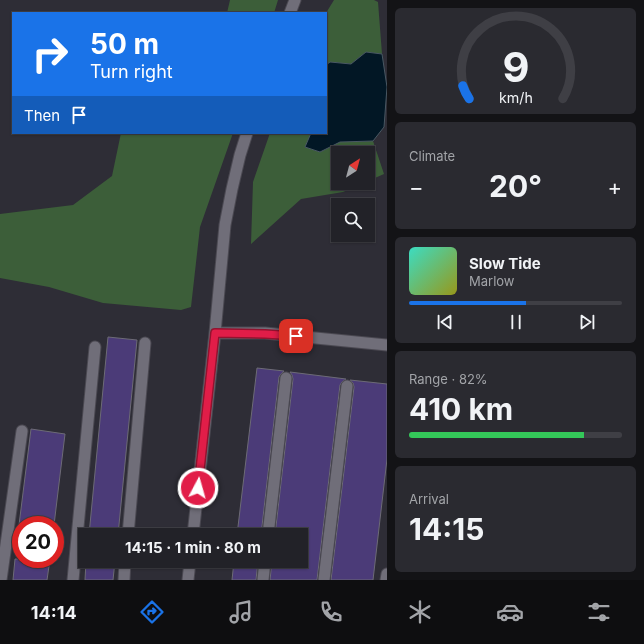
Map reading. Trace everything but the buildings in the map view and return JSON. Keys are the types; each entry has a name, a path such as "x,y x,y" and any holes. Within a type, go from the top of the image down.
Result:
{"lane":[{"path":"290,12 295,0"},
{"path":"193,528 226,225 232,189 247,134"},
{"path":"215,333 265,334 387,345"},
{"path":"129,528 145,343"},
{"path":"73,580 95,347"},
{"path":"269,528 286,378"},
{"path":"324,580 347,386"},
{"path":"1,580 22,431"},
{"path":"124,580 125,568"},
{"path":"188,580 189,568"},
{"path":"263,580 264,568"},
{"path":"386,580 387,574"}],"green space":[{"path":"230,0 278,0 274,12 227,12"},
{"path":"334,0 374,0 378,2 382,54 366,52 351,64 330,62 327,64 327,12"},
{"path":"121,134 233,134 200,227 191,307 181,310 103,303 49,287 0,278 0,214 73,205 112,176"},
{"path":"270,134 311,134 305,147 320,152 331,146 331,190 348,190 301,199 251,244 253,182"},
{"path":"373,141 375,146 332,146 340,142"},
{"path":"375,147 384,174 375,178"}],"water":[{"path":"366,52 382,54 387,87 384,127 373,141 340,142 320,152 305,147 311,134 327,134 327,64 330,62 351,64"}],"route":[{"path":"198,488 215,333 296,336"}]}
